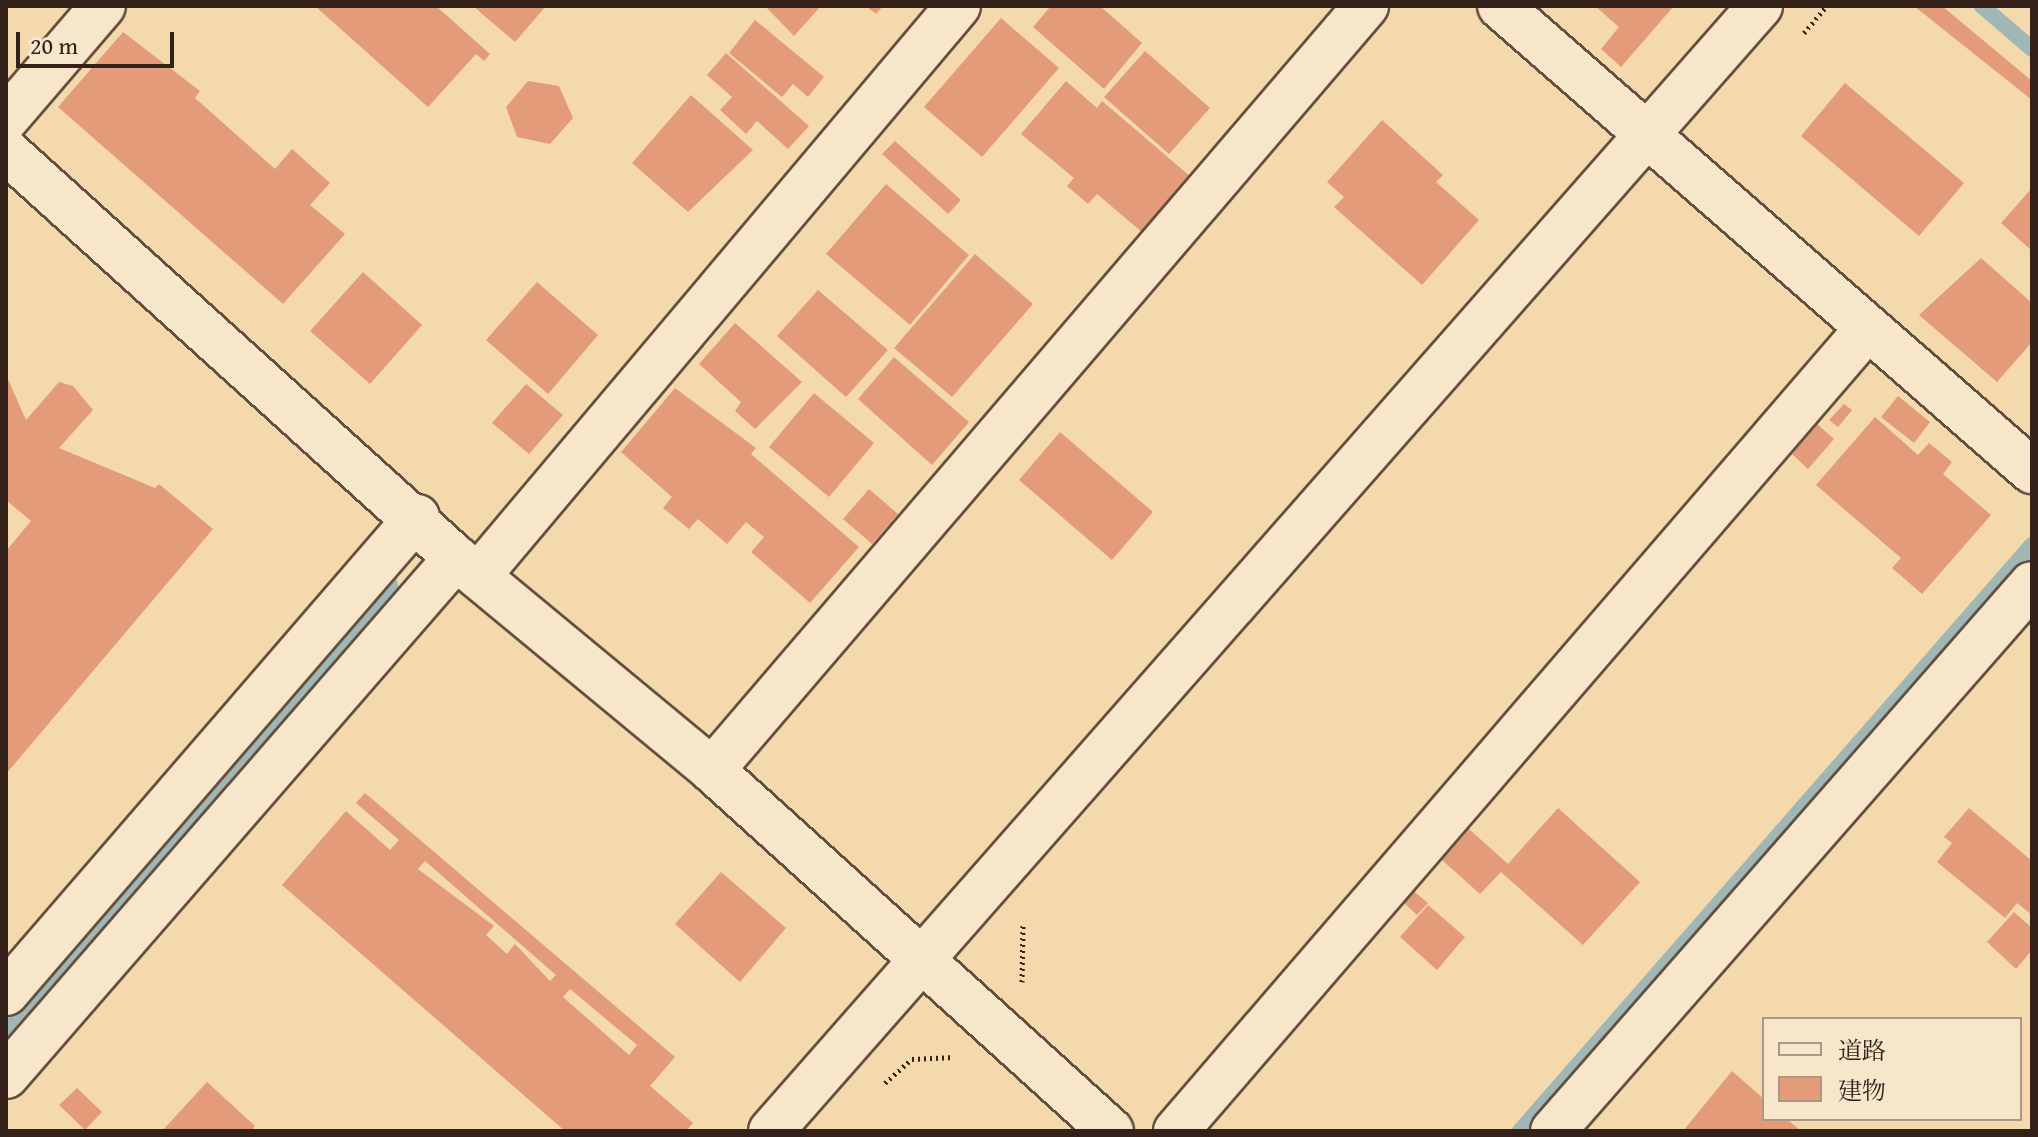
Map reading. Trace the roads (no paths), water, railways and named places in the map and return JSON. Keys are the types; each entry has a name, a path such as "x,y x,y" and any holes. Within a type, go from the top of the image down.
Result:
{"street":[{"path":"6,119 103,6"},
{"path":"6,1076 467,567 958,6"},
{"path":"712,770 1366,6"},
{"path":"1500,6 2032,471"},
{"path":"771,1131 1760,6"},
{"path":"6,151 417,517 467,567 712,770 920,962 1111,1131"},
{"path":"1176,1131 1868,328"},
{"path":"6,993 417,517"},
{"path":"1553,1131 2032,584"}],"waterway":[{"path":"1982,6 2032,49"},
{"path":"1520,1131 2032,545"},
{"path":"6,1030 390,585"}]}
